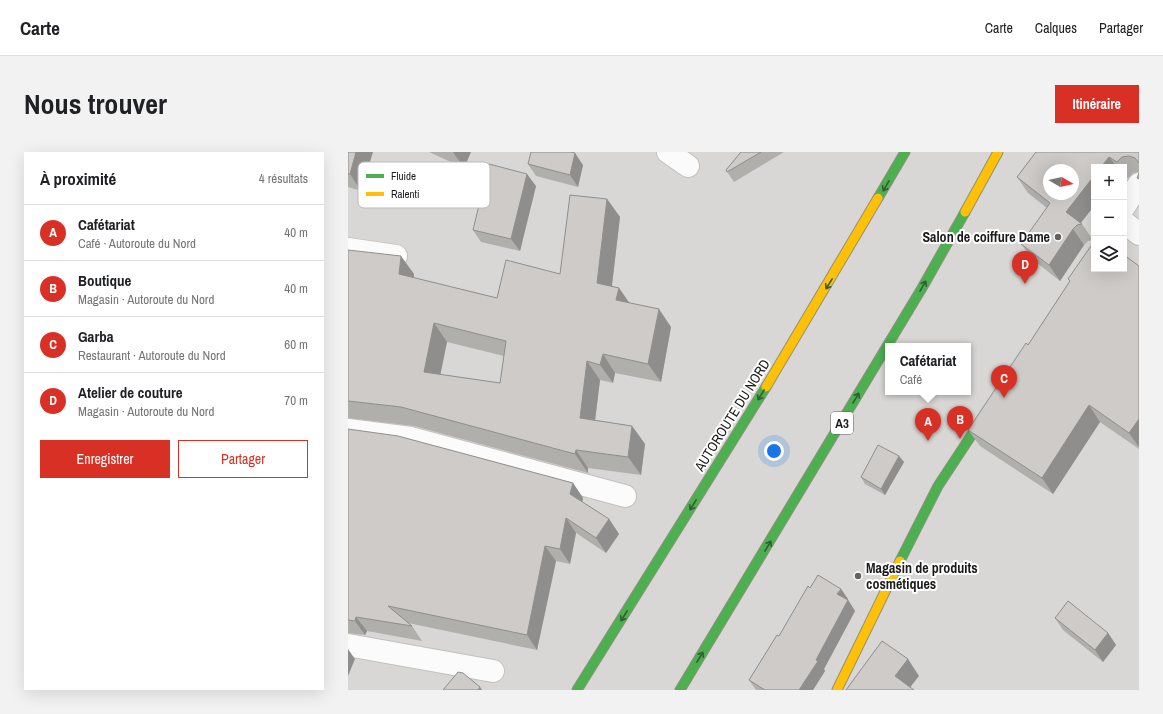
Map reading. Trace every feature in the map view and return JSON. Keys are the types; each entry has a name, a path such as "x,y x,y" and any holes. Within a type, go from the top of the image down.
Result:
{"main road":[{"name":"AUTOROUTE DU NORD","path":"577,690 678,529 849,250 905,152"},
{"name":"A3","path":"889,343 922,288 998,152"},
{"name":"A3","path":"680,690 885,349"},
{"path":"837,690 938,486 994,401"}],"street":[{"path":"668,152 688,166"},
{"path":"1127,202 1139,184"},
{"path":"1127,224 1139,234"},
{"path":"348,249 399,257"},
{"path":"348,430 411,438 625,496"},
{"path":"348,645 493,671"}],"shaded area":[{"path":"348,152 1139,152 1139,690 348,690"}],"building":[{"path":"348,152 356,152 350,174 348,174"},
{"path":"531,152 575,153 570,175 528,164"},
{"path":"741,152 761,152 727,172 726,170"},
{"path":"1036,152 1139,152 1139,163 1135,158 1129,156 1122,157 1117,162 1109,157 1103,164 1091,164 1091,180 1079,195 1079,164 1043,164 1043,197 1017,177"},
{"path":"490,164 527,174 511,239 473,230 478,208 490,208"},
{"path":"570,195 607,199 597,283 619,288 616,300 659,309 648,364 603,354 600,365 587,361 580,418 632,426 628,457 576,450 575,454 401,407 348,401 348,250 401,256 399,274 497,298 506,260 560,274","holes":["434,323 506,341 500,383 424,372"]},
{"path":"1046,200 1075,200 1066,212 1082,224 1077,225 1073,229 1049,265 1021,244 1050,203"},
{"path":"1091,246 1091,272 1127,272 1127,257 1139,266 1139,419 1129,433 1089,405 1042,478 968,430 1026,343 1028,345 1070,281 1068,279"},
{"path":"348,429 398,436 573,483 570,494 609,519 596,538 566,518 560,549 545,546 527,635 388,606 412,626 356,617 355,621 348,620"},
{"path":"878,445 899,456 881,489 861,477"},
{"path":"818,575 841,589 837,594 848,600 816,660 818,661 799,690 765,690 749,680 777,635 779,636 808,586 810,588"},
{"path":"1068,601 1108,633 1095,650 1055,618"},
{"path":"882,641 908,659 895,676 914,690 846,690"},
{"path":"458,672 463,673 480,687 478,690 443,690"}],"traffic: fast":[{"path":"878,198 905,152"},
{"path":"889,343 965,212"},
{"path":"680,690 885,349"},
{"path":"577,690 766,387"},
{"path":"900,561 938,486 988,410"}],"traffic: slow":[{"path":"965,212 998,152"},
{"path":"766,387 878,198"},
{"path":"837,690 900,561"}],"place":[{"name":"Salon de coiffure Dame","path":"1058,237"},
{"name":"Atelier de couture","path":"1025,284"},
{"name":"Garba","path":"1004,398"},
{"name":"Boutique","path":"960,439"},
{"name":"Cafétariat","path":"928,441"},
{"name":"Magasin de produits cosmétiques","path":"858,576"}]}
